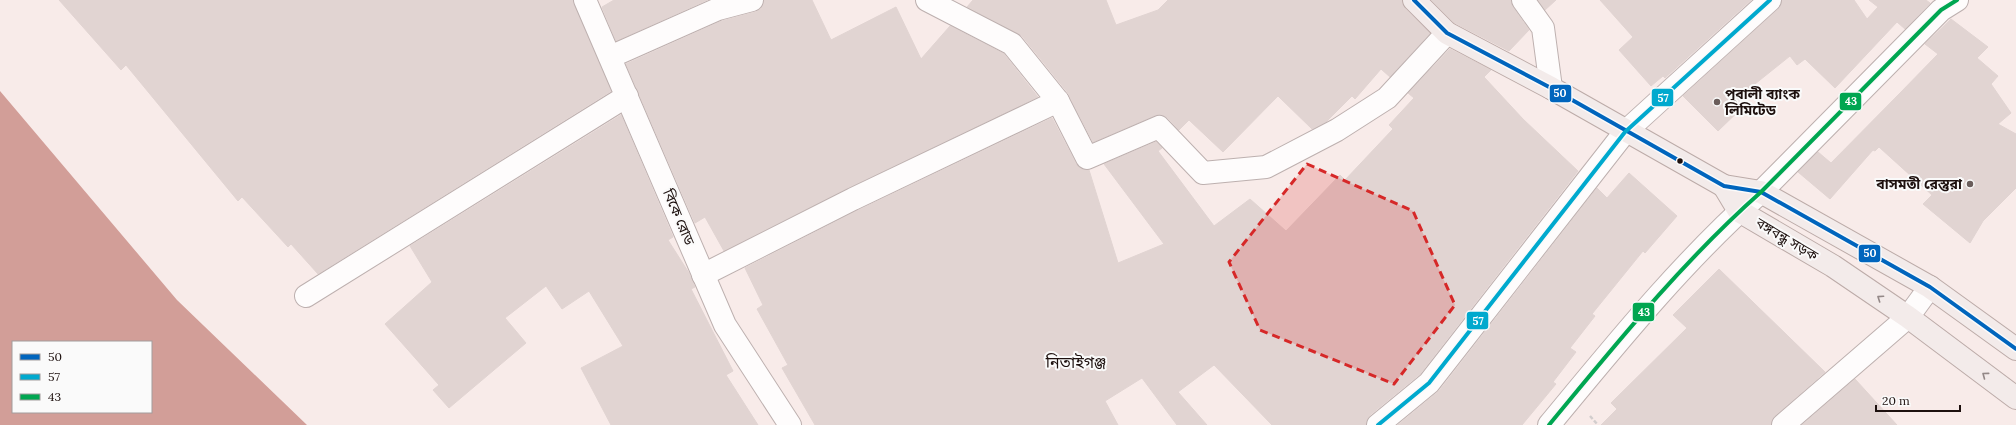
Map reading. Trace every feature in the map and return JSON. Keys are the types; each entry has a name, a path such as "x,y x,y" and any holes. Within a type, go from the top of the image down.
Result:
{"main road":[{"path":"1414,0 1447,34 1551,88 1625,132 1724,186"},
{"name":"বঙ্গবন্ধু সড়ক","path":"1724,186 1761,192 1930,287 2016,349"},
{"name":"বঙ্গবন্ধু সড়ক","path":"1724,186 1739,211 1833,266 1908,317 2016,398"}],"street":[{"path":"610,57 718,9 752,0"},
{"path":"927,0 1012,44 1058,101 1087,158 1159,127 1203,173 1266,167 1337,130 1387,98 1447,34"},
{"path":"1523,0 1543,28 1551,88"},
{"path":"1378,425 1430,383 1625,132 1770,0"},
{"path":"1549,425 1642,312 1739,211 1761,192 1941,10 1957,0"},
{"name":"বিকে রোড","path":"589,1 610,57 725,325 790,425"},
{"path":"306,296 627,96"},
{"path":"703,275 853,198 1058,101"},
{"path":"1783,425 1908,317 1930,287"}],"highlighted area":[{"path":"1307,164 1413,211 1455,305 1394,384 1260,330 1229,262"}],"shaded area":[{"path":"0,91 177,300 307,425 0,425"}],"building":[{"path":"59,0 573,0 611,91 318,274 291,244 288,247 242,197 238,201 126,65 121,70"},
{"path":"614,0 707,0 616,41 602,7"},
{"path":"764,0 812,0 831,40 896,7 921,59 950,26 1004,54 1038,97 848,188 724,251 705,217 695,223 626,64 722,21 756,12 761,9"},
{"path":"973,0 1106,0 1116,25 1158,10 1168,0 1402,0 1405,9 1430,33 1390,77 1381,69 1355,99 1352,96 1326,122 1312,129 1278,96 1223,152 1189,120 1179,130 1168,118 1161,115 1154,116 1093,142 1068,93 1022,36 967,7"},
{"path":"1432,0 1511,0 1513,7 1529,30 1509,51 1455,23"},
{"path":"1538,0 1556,0 1545,10"},
{"path":"1600,0 1751,0 1665,78 1663,76 1651,86 1619,50 1633,37"},
{"path":"1782,0 1854,0 1867,19 1878,7 1869,0 1926,0 1930,3 1905,29 1897,22 1835,88 1805,59 1797,65 1790,56 1740,96 1747,103 1718,131 1683,96 1778,9"},
{"path":"1951,19 1988,47 1977,58 1998,76 1991,84 2011,113 1998,124 2016,134 2016,188 1983,221 1970,243 1923,204 1932,195 1879,147 1875,151 1873,150 1830,199 1798,172 1818,152 1831,163 1938,54 1925,44"},
{"path":"1450,49 1491,70 1484,77 1523,119 1578,171 1420,374 1370,415 1366,425 1272,425 1214,365 1178,392 1207,425 1177,425 1142,378 1105,401 1118,425 815,425 782,368 788,365 757,309 763,305 745,268 859,210 1052,118 1076,164 1080,168 1089,170 1118,263 1164,244 1104,164 1156,142 1162,148 1158,151 1214,226 1250,199 1286,231 1340,175 1345,180 1393,129 1389,125 1414,98 1408,93"},
{"path":"621,115 673,237 668,240 689,273 695,287 691,289 733,371 726,375 758,425 611,425 581,368 623,346 589,291 562,309 546,286 505,318 526,343 449,408 433,390 439,385 385,324 432,282 410,246"},
{"path":"1629,173 1677,216 1645,253 1643,251 1592,314 1595,316 1570,348 1576,352 1553,382 1556,384 1522,425 1398,425 1439,391 1597,188 1607,198"},
{"path":"1719,269 1825,372 1775,416 1771,425 1601,425 1617,409 1611,403 1687,328 1673,315"},
{"path":"1855,379 1897,425 1802,425"}],"transit line":[{"name":"50","path":"1414,0 1447,33 1551,88 1724,186 1761,192 1930,287 2016,349"},
{"name":"57","path":"1378,425 1429,383 1625,132 1770,0"},
{"name":"43","path":"1549,425 1650,304 1677,275 1941,10 1957,0"}],"place":[{"name":"পূবালী ব্যাংক লিমিটেড","path":"1717,102"},
{"name":"বাসমতী রেস্তুরা","path":"1970,184"}],"district":[{"name":"নিতাইগঞ্জ","path":"1076,362"}]}
